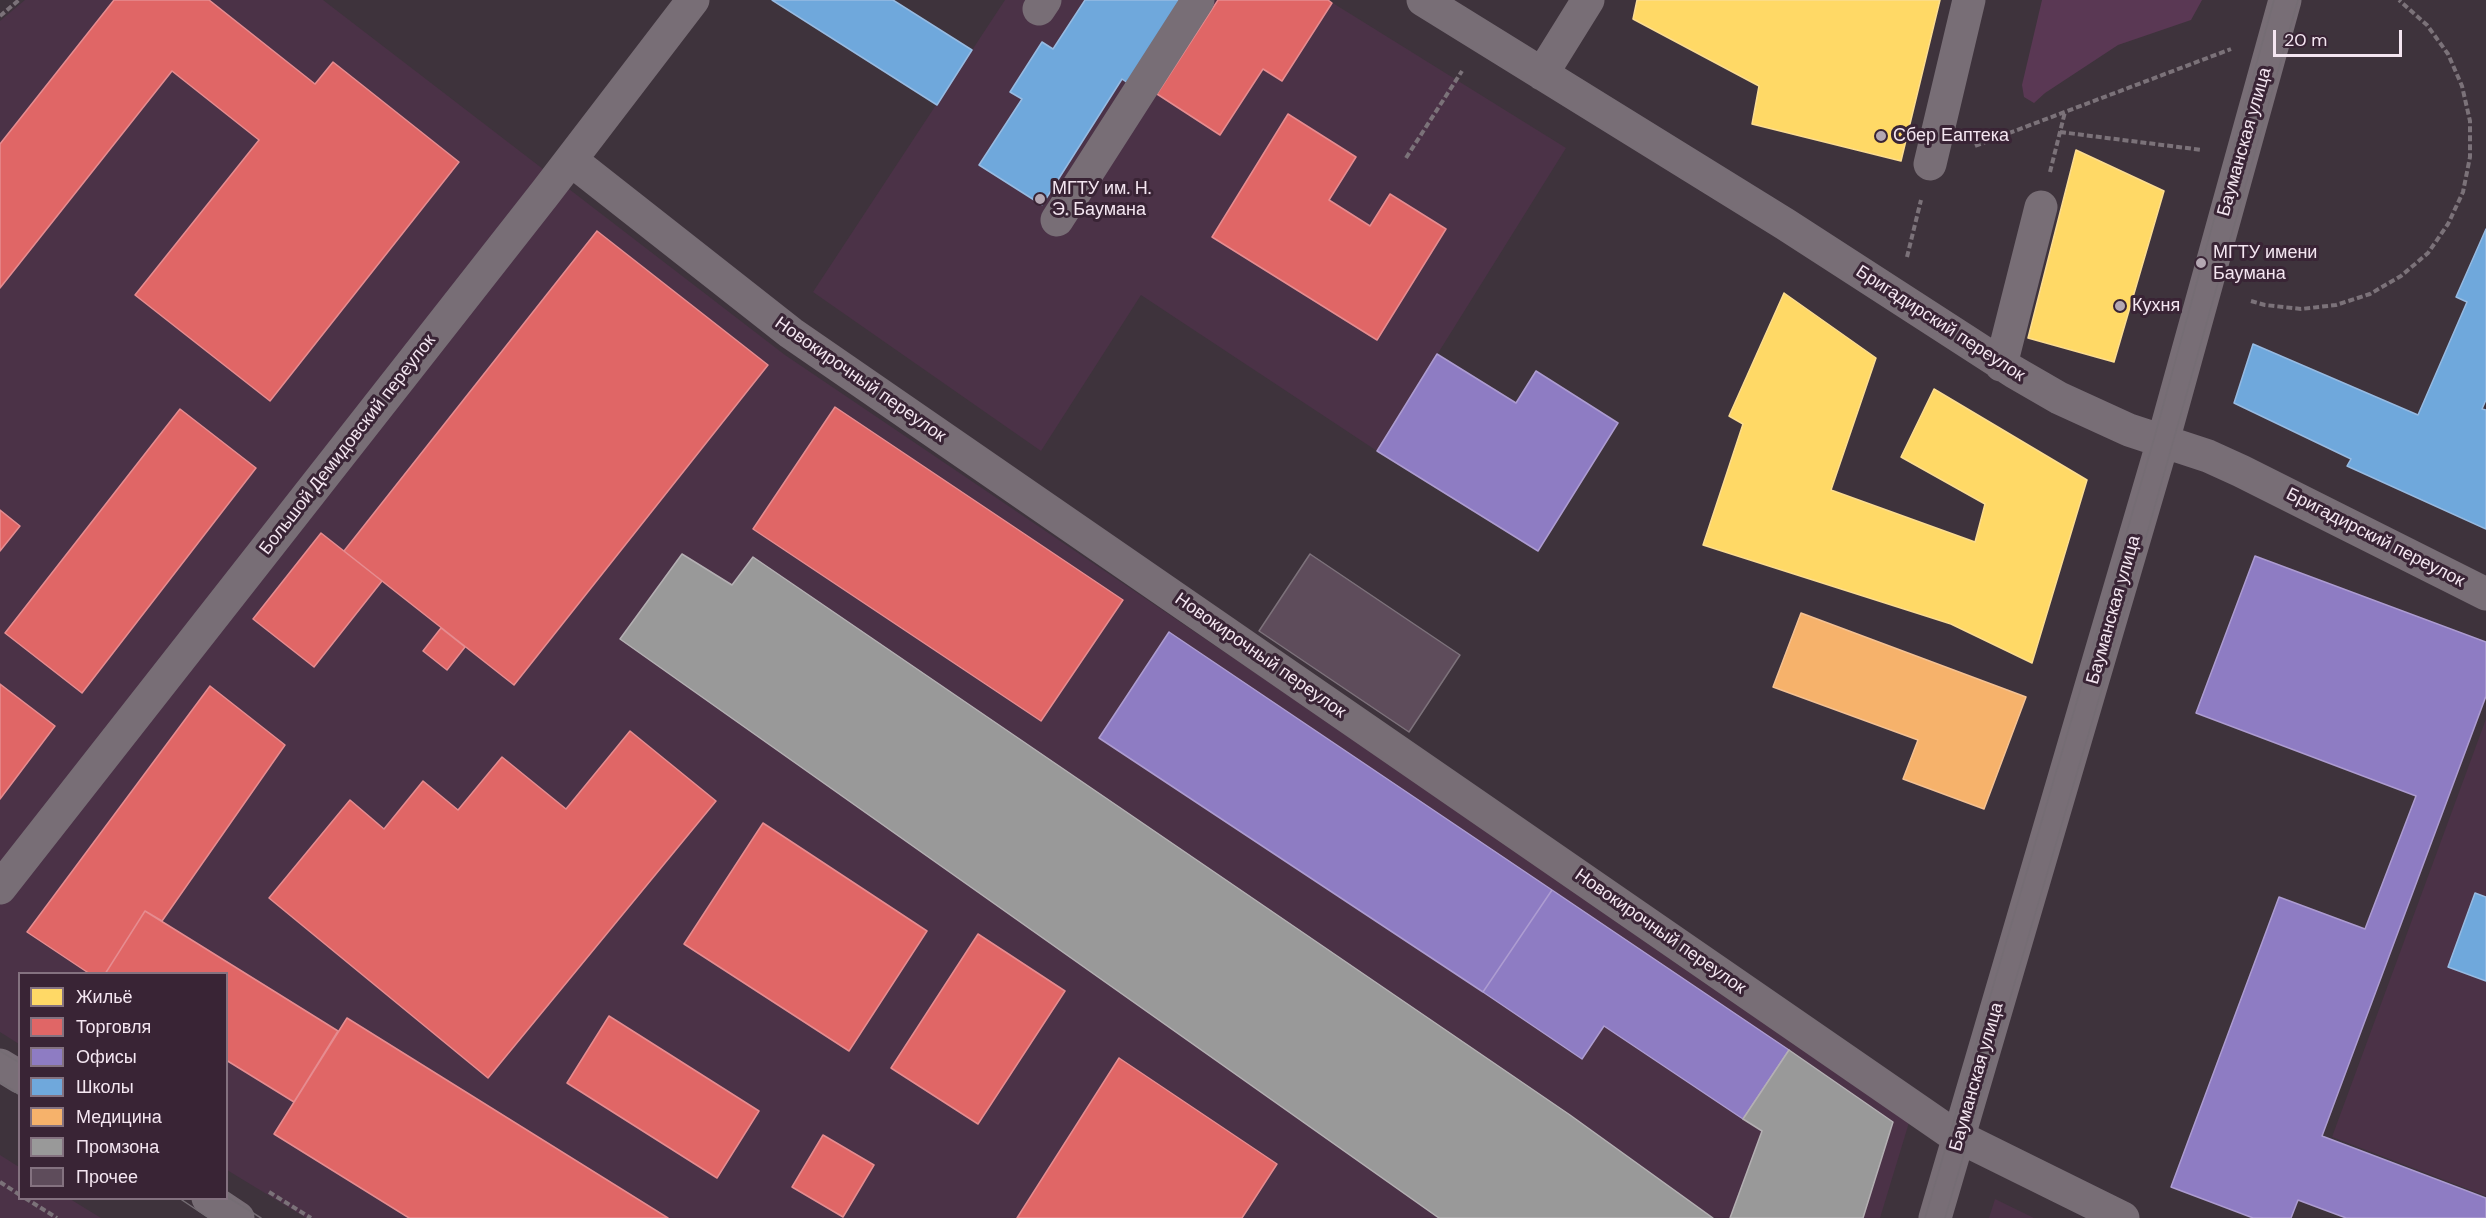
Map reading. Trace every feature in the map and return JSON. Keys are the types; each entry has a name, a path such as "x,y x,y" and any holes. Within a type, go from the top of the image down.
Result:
{"street":[{"name":"Большой Демидовский переулок","path":"0,888 571,160 693,0"},
{"path":"1057,220 1198,0"},
{"name":"Бригадирский переулок","path":"1423,0 1785,224 2001,365 2059,398 2129,430 2208,456 2241,471 2484,593"},
{"path":"1542,74 1588,0"},
{"path":"1930,164 1969,0"},
{"name":"Бауманская улица","path":"1935,1218 2163,441 2285,0"},
{"name":"Новокирочный переулок","path":"571,160 791,333 1959,1138 2123,1218"},
{"path":"2001,365 2041,207"},
{"path":"0,1065 18,1076"},
{"path":"211,1200 238,1218"}],"path":[{"path":"0,16 19,0"},
{"path":"2252,301 2265,305 2301,309 2336,305 2370,294 2401,276 2428,253 2448,224 2463,192 2470,157 2470,121 2462,86 2448,54 2427,25 2399,0"},
{"path":"1906,263 1930,164 2237,46"},
{"path":"1406,158 1466,65"},
{"path":"2041,207 2065,112"},
{"path":"2060,132 2208,151"},
{"path":"0,1182 18,1194"},
{"path":"29,1200 57,1218"}],"shaded area":[{"path":"25,0 323,0 785,355 1911,1116 1880,1218 306,1218 228,1171 228,972 18,972 18,1043 0,1032 0,21"},
{"path":"1005,0 1328,0 1566,148 1377,451 1141,295 1041,451 813,292"},
{"path":"2042,0 2202,0 2191,20 2118,45 2045,93 2034,103 2024,97 2022,85"},
{"path":"2486,719 2486,1196 2332,1137"},
{"path":"0,1155 18,1166 18,1200 72,1200 101,1218 0,1218"},
{"path":"1995,1199 2034,1218 1989,1218"}],"building: Жильё":[{"path":"1637,0 1940,0 1901,161 1752,124 1759,86 1633,19"},
{"path":"2076,150 2164,191 2114,362 2028,338"},
{"path":"1784,293 1876,358 1831,490 1975,542 1985,504 1901,457 1934,389 2087,480 2032,663 1951,624 1703,545 1743,424 1729,416"}],"building: Торговля":[{"path":"114,0 209,0 315,84 333,62 459,162 270,401 135,295 259,140 172,71 0,288 0,144"},
{"path":"1218,0 1328,0 1332,3 1282,81 1263,69 1220,135 1157,94"},
{"path":"1288,114 1356,157 1329,200 1370,226 1390,194 1446,229 1377,340 1212,237"},
{"path":"597,231 768,365 514,685 344,551"},
{"path":"835,407 1123,600 1041,721 753,529"},
{"path":"180,409 256,468 82,693 5,633"},
{"path":"0,510 20,526 0,551"},
{"path":"321,533 382,581 314,667 253,619"},
{"path":"441,628 465,647 447,670 423,651"},
{"path":"0,684 55,726 0,799"},
{"path":"210,686 285,745 162,921 145,911 106,972 87,972 27,932"},
{"path":"630,731 716,801 488,1078 269,898 350,800 384,829 423,781 458,810 502,757 566,809"},
{"path":"763,823 927,931 849,1051 684,944"},
{"path":"145,911 338,1031 294,1102 228,1061 228,972 106,972"},
{"path":"978,934 1065,991 978,1124 891,1068"},
{"path":"609,1016 759,1111 717,1178 567,1083"},
{"path":"347,1018 668,1218 409,1218 274,1134"},
{"path":"1119,1058 1277,1164 1242,1218 1017,1218"},
{"path":"823,1135 874,1165 843,1217 792,1187"}],"building: Офисы":[{"path":"1437,354 1516,403 1536,371 1618,423 1538,551 1377,451"},
{"path":"2255,556 2486,642 2486,696 2322,1136 2486,1198 2486,1218 2346,1218 2298,1200 2291,1218 2253,1218 2171,1187 2279,897 2365,929 2416,796 2196,713"},
{"path":"1169,632 1552,890 1483,992 1099,738"},
{"path":"1552,890 1789,1050 1743,1119 1604,1026 1582,1059 1483,992"}],"building: Школы":[{"path":"772,0 893,0 972,50 937,105"},
{"path":"1085,0 1190,0 1135,88 1122,79 1042,205 979,165 1022,99 1010,92 1042,42 1053,49"},
{"path":"2486,229 2486,400 2482,409 2486,410 2486,529 2347,466 2351,459 2234,403 2253,344 2418,415 2467,302 2456,297"},
{"path":"2475,893 2486,897 2486,981 2448,967"}],"building: Медицина":[{"path":"1801,613 2026,697 1984,809 1903,779 1918,740 1773,687"}],"building: Промзона":[{"path":"682,554 732,585 753,557 1570,1115 1713,1218 1439,1218 620,639"},
{"path":"1789,1050 1893,1122 1863,1218 1730,1218 1762,1131 1743,1119"}],"building: Прочее":[{"path":"1310,554 1460,655 1409,732 1259,631"}],"tram line":[{"path":"1925,1218 2154,439 2274,0"},
{"path":"1945,1218 2130,594 2298,0"},
{"path":"0,1051 18,1062"},
{"path":"0,1082 18,1094"},
{"path":"228,1197 261,1218"},
{"path":"182,1200 209,1218"}],"place":[{"name":"Сбер Еаптека","path":"1881,136"},
{"name":"МГТУ им. Н. Э. Баумана","path":"1040,199"},
{"name":"МГТУ имени Баумана","path":"2201,263"},
{"name":"Кухня","path":"2120,306"}]}
